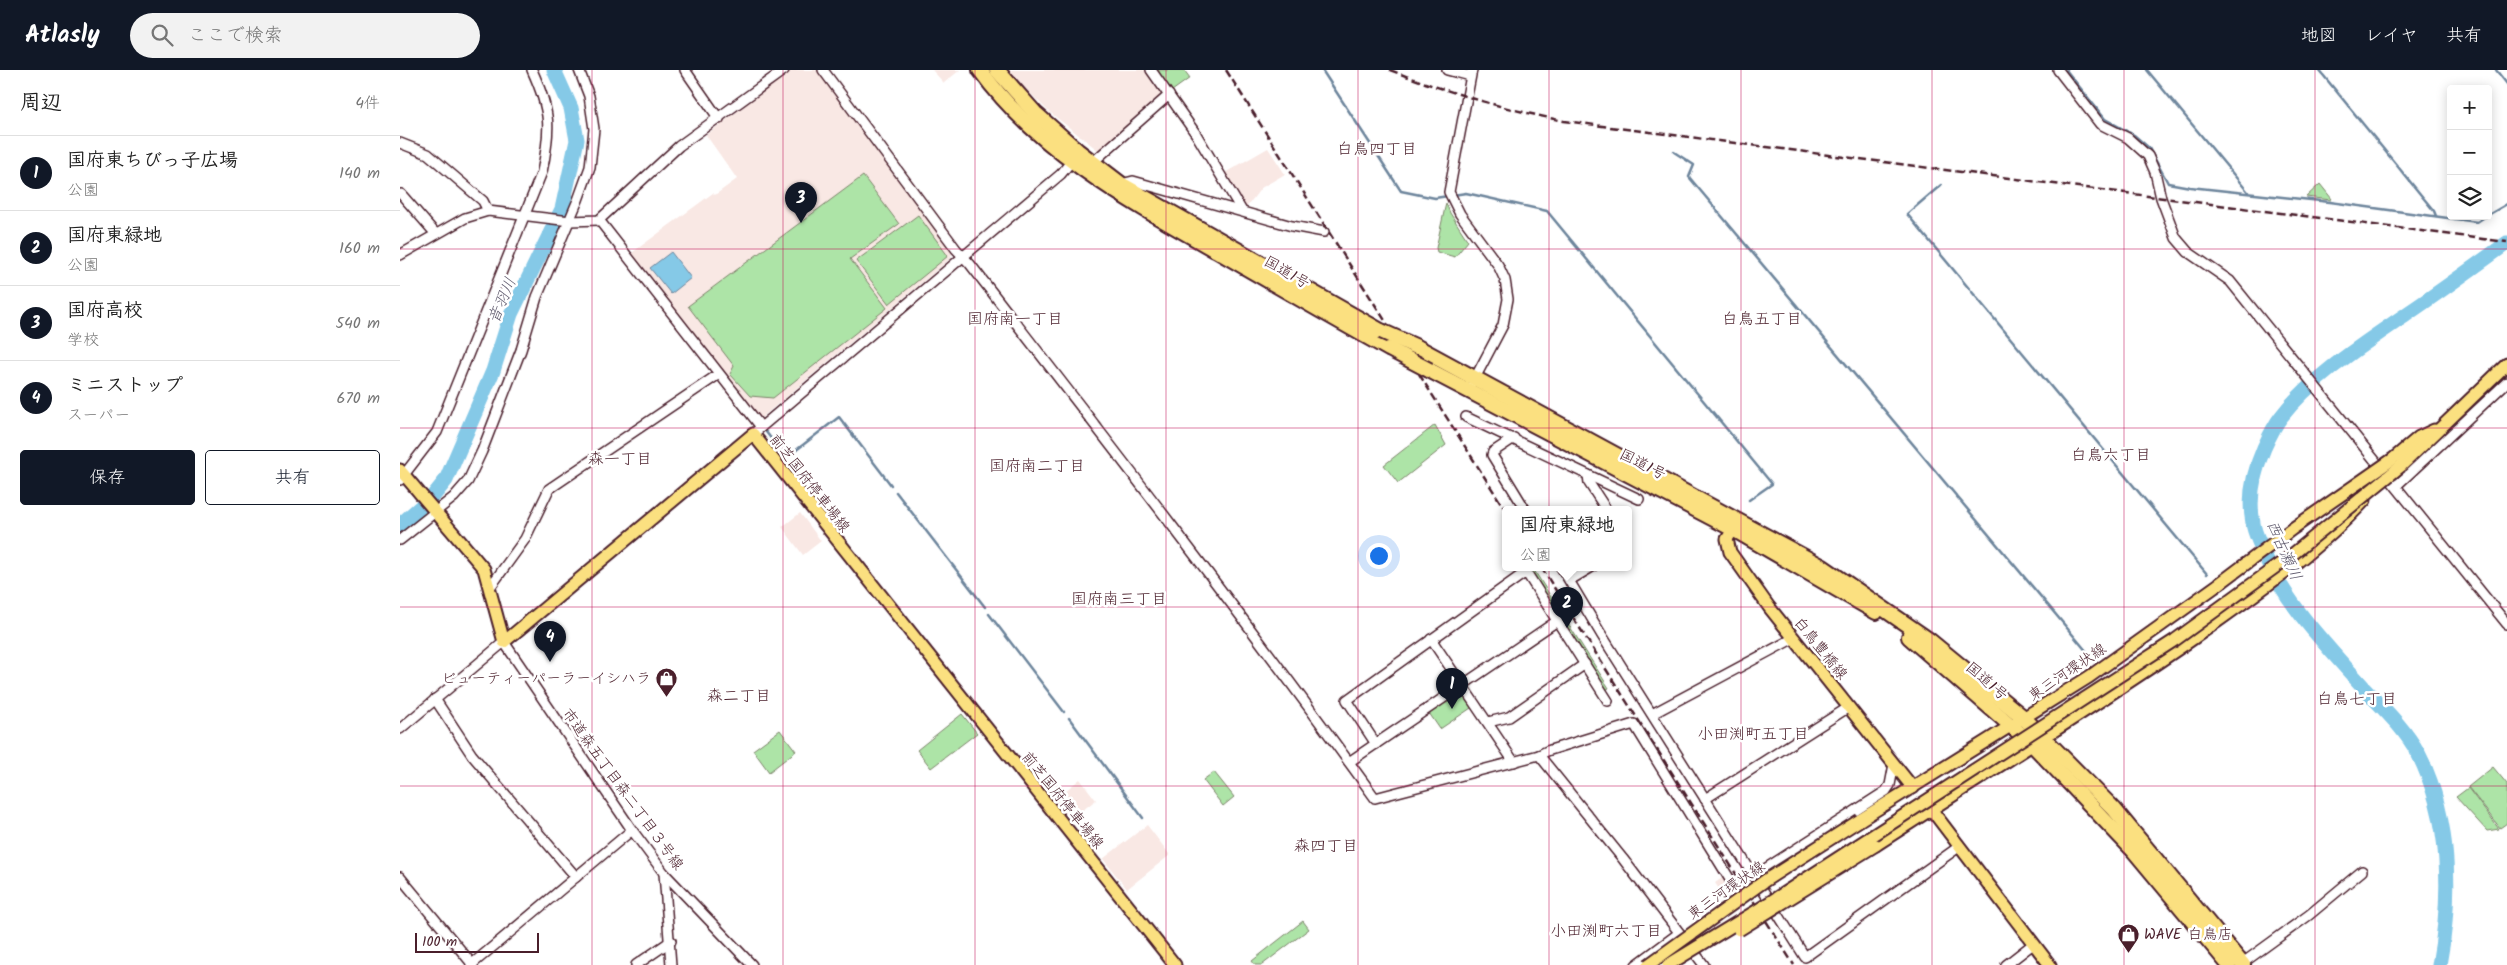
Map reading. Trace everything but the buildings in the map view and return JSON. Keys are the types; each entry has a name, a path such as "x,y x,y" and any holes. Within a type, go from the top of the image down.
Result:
{"highway":[{"name":"国道1号","path":"980,70 1021,118 1075,156 1146,211 1389,349 1429,370 1472,384"},
{"name":"国道1号","path":"997,70 1075,156 1092,163 1121,184 1381,331 1417,348 1472,384 1737,525 1823,567 1878,602 1929,640 2114,809 2239,965"}],"main road":[{"name":"東三河環状線","path":"2456,414 2507,355"},
{"name":"東三河環状線","path":"1648,965 1766,880 2089,677 2219,584 2292,528 2397,462 2444,425 2507,364"},
{"name":"前芝国府停車場線","path":"504,642 757,430 1175,965"},
{"name":"東三河環状線","path":"1681,965 1780,906 1876,845 2128,683 2237,608 2349,518 2382,482 2397,462"},
{"path":"403,476 484,569 491,586 504,642"},
{"name":"東三河環状線","path":"1668,965 1753,913 2175,640 2274,568 2382,482"},
{"name":"白鳥豊橋線","path":"1737,525 1727,539 1730,552 1768,607 1914,788"},
{"path":"1931,809 2032,944 2050,965"}],"street":[{"path":"403,476 437,432 527,216 542,172 548,141 548,114 532,70"},
{"path":"400,540 434,511 454,497 468,481 521,350 555,251 590,166 594,129 589,96 579,70"},
{"path":"685,70 719,119"},
{"path":"400,255 435,233 465,218 488,211 567,220 600,220 679,146 719,119 784,70"},
{"path":"823,70 931,217 1219,587 1375,798 1539,755 1634,724 1734,886"},
{"path":"1152,70 1196,134 1242,211"},
{"path":"1447,70 1471,73 1450,192 1460,214 1498,265 1505,280 1508,299 1503,325 1472,384"},
{"path":"2058,70 2100,124 2128,138 2148,156 2176,238 2188,252 2230,281 2507,624"},
{"path":"1092,163 1169,96"},
{"path":"400,143 428,154 483,201 488,211"},
{"path":"600,220 719,374 757,430 1060,174 1075,156"},
{"path":"1121,184 1133,181 1292,226 1324,232"},
{"path":"401,194 435,233"},
{"path":"491,586 524,539 549,489 719,374"},
{"path":"2396,486 2507,382"},
{"path":"1466,417 1514,438 1638,499"},
{"path":"1514,438 1493,452 1492,455 1523,506"},
{"path":"1588,475 1590,483 1604,506"},
{"path":"1564,571 1808,961 1960,846"},
{"path":"1570,580 1585,571"},
{"path":"1376,744 1347,700 1523,574 1528,575 1608,700"},
{"path":"1349,762 1557,621"},
{"path":"1652,714 1794,638"},
{"path":"1432,639 1514,762"},
{"path":"400,729 504,642"},
{"name":"市道森五丁目森二丁目３号線","path":"504,642 632,830 664,873 752,965"},
{"path":"1488,722 1509,717 1585,664"},
{"path":"435,699 472,755 576,876"},
{"path":"1705,799 1849,707"},
{"path":"1539,755 1679,933 1701,964"},
{"path":"1754,876 1886,791 1890,785 1894,764"},
{"path":"400,877 472,964 632,830"},
{"path":"2239,965 2309,915 2362,871"},
{"path":"664,873 671,941 671,965"},
{"path":"1636,965 1679,933"},
{"path":"636,965 671,941"},
{"path":"2006,965 2032,944"}],"shaded area":[{"path":"792,70 818,70 952,251 951,258 760,419 629,255 713,193 715,195 737,179 706,135"},
{"path":"932,70 960,70 944,83"},
{"path":"1007,70 1148,70 1166,94 1099,151 1048,111"},
{"path":"1268,148 1285,174 1261,188 1246,208 1242,207 1223,174"},
{"path":"800,513 821,541 803,555 782,527"},
{"path":"1080,779 1096,800 1071,819 1055,799"},
{"path":"1147,825 1170,855 1127,889 1103,859"},
{"path":"1725,876 1733,888 1723,895 1715,883"}],"green space":[{"path":"1157,70 1184,70 1190,78 1172,91"},
{"path":"863,176 899,224 850,259 887,308 773,398 750,396 730,374 734,366 688,306"},
{"path":"2320,184 2332,199 2331,200 2306,197"},
{"path":"1446,203 1450,213 1468,241 1455,257 1437,252 1436,248"},
{"path":"918,215 948,256 889,304 856,261"},
{"path":"1435,425 1446,445 1398,483 1384,465"},
{"path":"1528,571 1535,571 1609,688 1604,691"},
{"path":"1463,690 1474,706 1440,729 1429,713"},
{"path":"962,714 977,733 931,768 917,750"},
{"path":"780,730 796,751 769,772 753,750"},
{"path":"2493,767 2507,784 2507,823 2500,828 2468,787"},
{"path":"1214,772 1234,797 1223,806 1203,780"},
{"path":"2468,788 2499,829 2487,831 2456,797"},
{"path":"1303,921 1309,929 1262,965 1255,965 1252,961"}],"water":[{"path":"671,252 691,278 671,294 650,268"}],"waterway":[{"name":"音羽川","path":"400,525 434,495 446,480 493,371 511,314 562,209 577,140 571,108 554,70"},
{"path":"1322,70 1401,191 1435,198 1448,196"},
{"path":"2066,70 2105,119 2134,135 2149,148 2168,183 2447,218"},
{"path":"2147,70 2248,192"},
{"path":"2319,70 2434,211 2436,216"},
{"path":"2496,70 2507,84"},
{"path":"1674,152 1694,165 1689,177 2093,659"},
{"path":"1941,185 1907,214 2207,574"},
{"path":"1453,195 1466,193 1547,211 1772,484 1749,500"},
{"path":"2492,213 2507,204"},
{"path":"2462,220 2477,222 2480,220"},
{"name":"西古瀬川","path":"2439,965 2446,911 2446,857 2443,830 2429,778 2418,753 2407,736 2322,640 2282,588 2271,569 2254,530 2251,504 2257,466 2264,448 2276,424 2294,402 2324,374 2357,349 2507,243"},
{"path":"766,432 786,458 839,417 891,485"},
{"path":"896,492 985,607"},
{"path":"989,614 1064,712"},
{"path":"1069,718 1143,818"}],"railway":[{"path":"1226,70 1503,506"},
{"path":"1390,70 1476,99 1564,121 2507,242"},
{"path":"1544,571 1794,965"}],"place":[{"name":"国府高校","path":"801,223"},
{"name":"国府東緑地","path":"1567,628"},
{"name":"ミニストップ","path":"550,662"},
{"name":"ビューティーパーラーイシハラ","path":"667,697"},
{"name":"国府東ちびっ子広場","path":"1452,709"},
{"name":"WAVE 白鳥店","path":"2128,953"}],"district":[{"name":"白鳥四丁目","path":"1377,148"},
{"name":"国府南一丁目","path":"1015,318"},
{"name":"白鳥五丁目","path":"1762,318"},
{"name":"白鳥六丁目","path":"2111,454"},
{"name":"森一丁目","path":"620,458"},
{"name":"国府南二丁目","path":"1037,465"},
{"name":"国府南三丁目","path":"1119,598"},
{"name":"森二丁目","path":"739,695"},
{"name":"白鳥七丁目","path":"2357,698"},
{"name":"小田渕町五丁目","path":"1753,733"},
{"name":"森四丁目","path":"1326,845"},
{"name":"小田渕町六丁目","path":"1606,930"}]}
